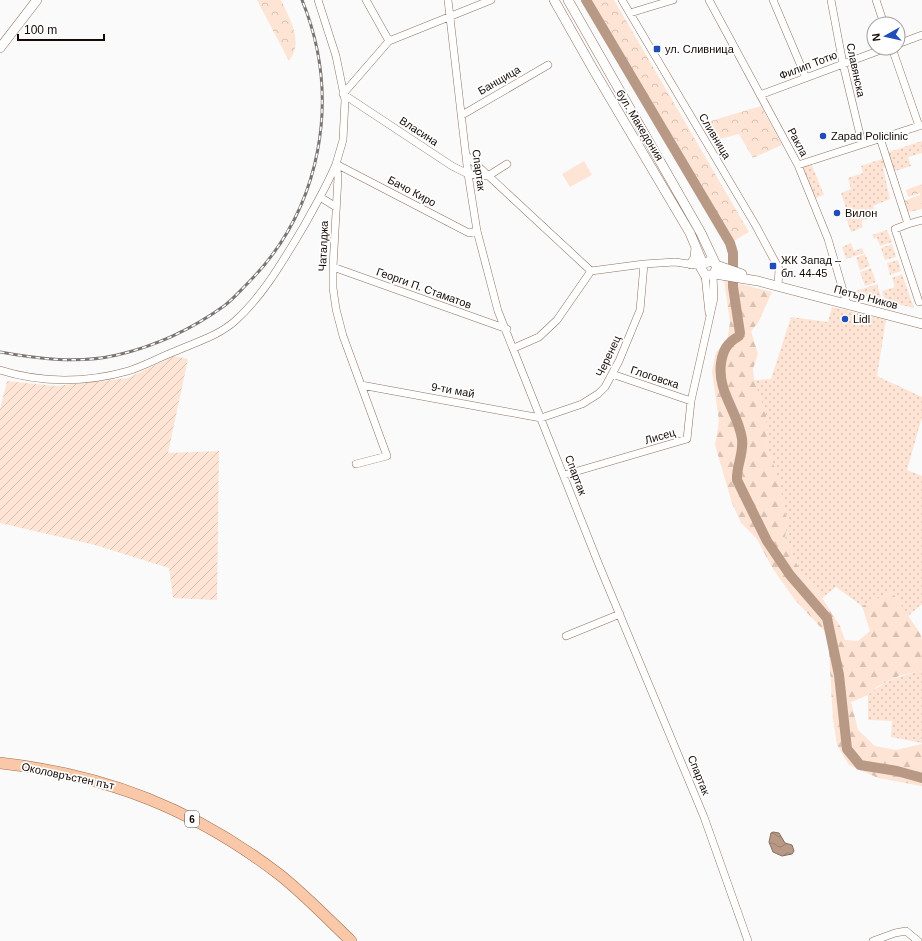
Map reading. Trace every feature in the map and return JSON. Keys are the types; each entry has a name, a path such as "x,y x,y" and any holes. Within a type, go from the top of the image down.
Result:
{"main road":[{"name":"Околовръстен път","path":"0,763 45,770 114,786 157,802 208,827 247,851 281,876 350,941"}],"street":[{"path":"0,48 37,0"},
{"name":"Чаталджа","path":"318,0 336,56 343,94 343,140 336,164 336,206 333,267 333,288 336,309 344,336 387,456 356,464"},
{"path":"366,0 389,41"},
{"name":"Спартак","path":"448,0 468,174 477,231 498,311 507,329 620,614 704,817 748,941"},
{"path":"343,94 389,41 492,0"},
{"name":"бул. Македония","path":"554,0 690,233 709,269"},
{"name":"бул. Македония","path":"568,0 701,233 709,269"},
{"name":"Сливница","path":"622,0 780,269 778,286"},
{"path":"630,13 673,0"},
{"name":"Ракла","path":"709,0 798,165 828,239 847,304"},
{"path":"773,0 806,78"},
{"name":"Славянска","path":"831,0 843,64 862,144"},
{"path":"876,0 881,16"},
{"path":"906,41 922,35"},
{"name":"Филип Тотю","path":"760,95 866,55"},
{"path":"798,165 920,126 895,56"},
{"name":"Банщица","path":"462,115 548,65"},
{"name":"Власина","path":"343,94 452,166 468,174 488,176"},
{"path":"880,138 908,224"},
{"path":"466,155 591,271"},
{"path":"0,370 24,378 63,380 91,378 129,371 218,334 235,320 261,292 285,257 320,197 336,164"},
{"name":"Бачо Киро","path":"336,164 469,233 477,231"},
{"path":"488,176 507,164"},
{"path":"320,197 336,206"},
{"path":"918,302 895,229 922,220"},
{"path":"690,264 695,258 696,246"},
{"path":"514,348 539,337 557,320 591,271 644,264 675,262 709,269"},
{"name":"Черенец","path":"541,418 582,404 598,394 605,387 640,310 644,264"},
{"name":"Георги П. Стаматов","path":"333,267 507,329"},
{"name":"Петър Ников","path":"709,269 922,324"},
{"name":"Лисец","path":"564,475 687,439 691,400 709,315 709,269"},
{"name":"Глоговска","path":"612,374 691,400"},
{"name":"9-ти май","path":"361,384 541,418"},
{"path":"566,636 620,614"},
{"path":"874,941 895,933 906,931 918,941"}],"green space":[{"path":"257,0 281,0 294,30 295,46 289,61"},
{"path":"585,0 614,0 749,232 730,243"},
{"path":"761,106 782,145 753,158 739,134 712,141 701,124"},
{"path":"922,141 922,153 908,157 911,166 892,172 886,153"},
{"path":"885,158 887,166 883,168 890,199 873,206 876,215 861,221 863,227 851,232 843,209 846,208 841,193 851,189 848,178 863,173 861,166"},
{"path":"584,161 592,175 570,187 562,174"},
{"path":"811,163 824,195 813,199 801,167"},
{"path":"922,184 922,209 908,212 904,201 920,195 920,193 908,197 906,190"},
{"path":"887,230 892,242 880,246 877,238 874,239 872,235"},
{"path":"851,243 854,251 862,248 864,253 846,259 842,247"},
{"path":"892,244 896,257 885,260 881,248"},
{"path":"865,254 870,266 860,270 856,258"},
{"path":"898,260 901,271 890,275 887,263"},
{"path":"871,268 876,282 865,286 860,272"},
{"path":"902,274 914,308 885,301 882,291 895,287 892,278"},
{"path":"724,280 772,292 758,323 751,331 758,354 753,369 754,380 766,415 767,447 778,477 787,521 785,538 800,571 822,598 840,626 845,640 858,641 870,631 862,606 892,592 920,633 922,640 922,671 901,675 878,686 868,695 851,702 858,730 875,746 896,750 922,744 922,786 878,778 849,765 837,745 833,719 828,635 795,600 773,569 757,539 741,523 732,503 715,445 719,421 712,372 716,352 727,341 730,323"},
{"path":"877,284 882,300 853,292"},
{"path":"832,307 886,320 877,376 922,397 922,417 907,470 922,476 922,604 908,616 892,592 862,606 836,587 822,598 800,571 785,538 787,521 778,478 767,447 766,415 754,380 771,379 791,317 828,322"},
{"path":"174,356 188,359 168,453 219,451 217,600 173,598 169,568 95,545 0,523 0,409 7,381 55,386 128,378"},
{"path":"922,671 922,743 891,737 892,721 868,720 868,695 893,679"}],"water":[{"path":"771,833 779,833 785,843 792,845 794,851 792,854 782,856 773,852 769,842"}],"waterway":[{"path":"586,0 730,243 733,253 733,287 740,333 739,336 731,341 724,351 721,363 721,373 722,383 740,429 742,439 742,450 737,480 767,541 790,575 827,618 839,675 847,749 860,765 897,771 922,778"}],"railway":[{"path":"0,352 29,357 73,360 103,358 146,347 173,336 224,306 233,299 272,255 292,223 308,188 318,151 322,113 321,75 314,37 302,0"}],"place":[{"name":"ул. Сливница","path":"657,49"},
{"name":"Zapad Policlinic","path":"823,136"},
{"name":"Вилон","path":"837,213"},
{"name":"ЖК Запад – бл. 44-45","path":"773,266"},
{"name":"Lidl","path":"845,319"}]}
